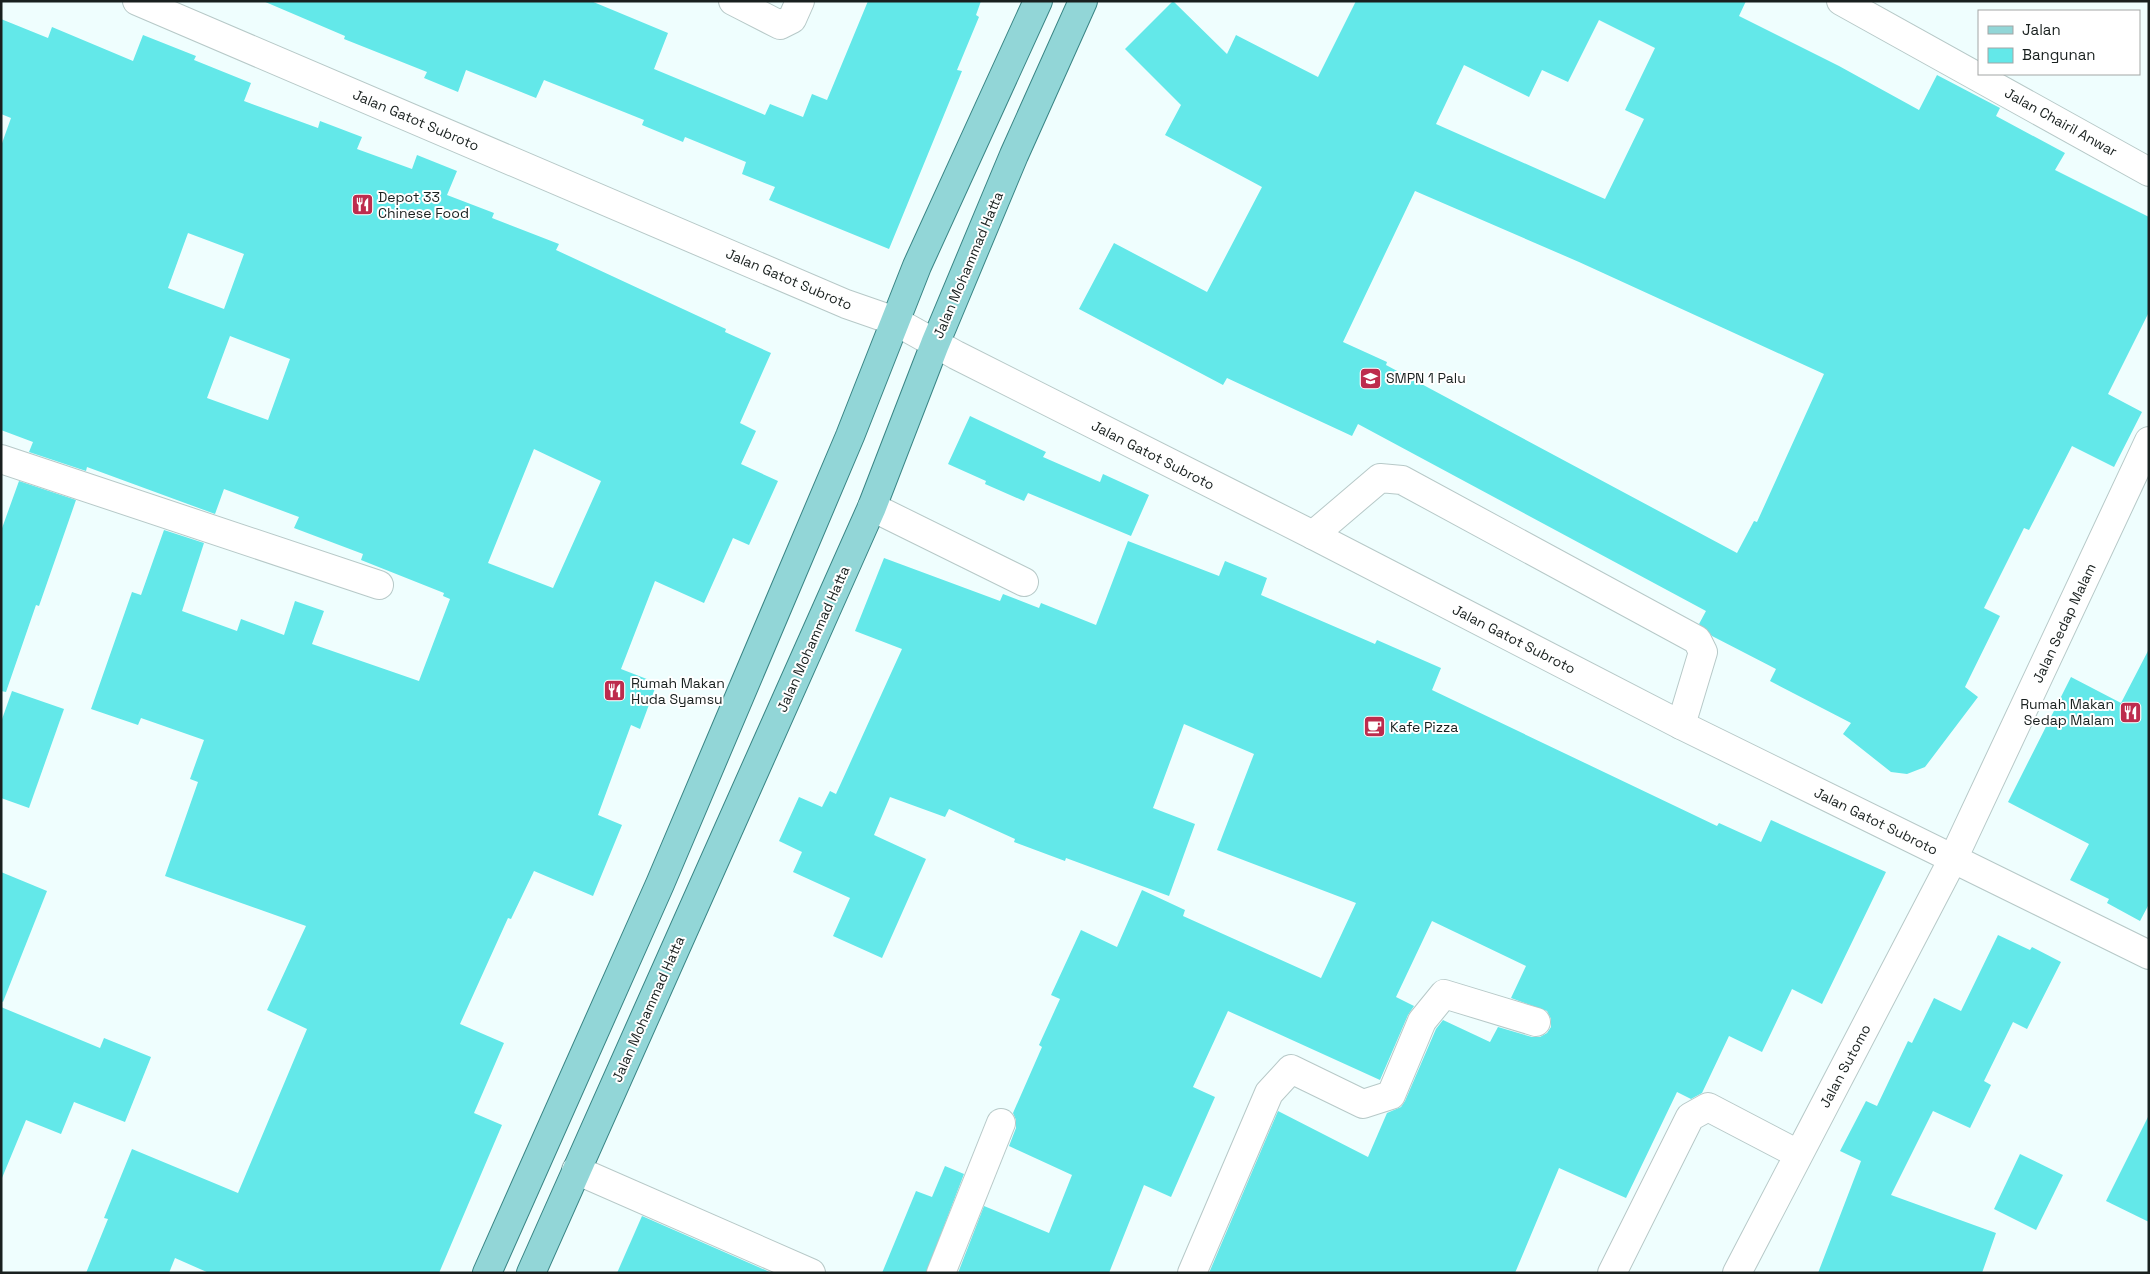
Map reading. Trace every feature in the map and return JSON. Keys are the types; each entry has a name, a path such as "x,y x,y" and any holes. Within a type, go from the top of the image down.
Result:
{"main road":[{"path":"487,1273 660,884 850,436 917,266 1038,1"},
{"name":"Jalan Mohammad Hatta","path":"531,1273 872,507 935,344 1014,155 1084,1"}],"street":[{"name":"Jalan Gatot Subroto","path":"137,1 846,304 895,321 935,344 1313,535 1681,725 2149,955"},
{"path":"733,1 780,25 792,19 800,1"},
{"name":"Jalan Chairil Anwar","path":"1858,5 1978,74"},
{"name":"Jalan Chairil Anwar","path":"1980,75 2149,172"},
{"name":"Jalan Sedap Malam","path":"1953,859 2149,441"},
{"path":"1,459 380,584"},
{"path":"1313,535 1380,478 1402,480 1697,640 1703,652 1681,725"},
{"path":"872,507 1024,582"},
{"name":"Jalan Sutomo","path":"1737,1273 1953,859"},
{"path":"1192,1273 1269,1094 1291,1070 1363,1104 1391,1094 1422,1021 1444,994 1536,1022"},
{"path":"1612,1273 1690,1117 1708,1107 1798,1154"},
{"path":"942,1273 1001,1124"},
{"path":"576,1170 811,1273"}],"building":[{"path":"263,1 591,1 668,33 654,69 765,115 770,104 803,117 812,94 827,100 868,1 981,1 976,15 979,17 957,70 962,71 889,249 769,200 775,187 742,174 746,162 685,137 683,142 642,125 644,120 544,80 536,98 466,70 458,92 424,78 427,72 344,39 345,36"},
{"path":"1173,1 1227,54 1236,35 1318,77 1356,1 1746,1 1739,16 1839,66 1919,110 1937,75 2000,108 1996,116 2065,153 2055,170 2149,217 2149,312 2108,394 2142,412 2114,467 2072,446 2029,530 2024,528 1984,608 2000,616 1965,687 1978,697 1925,767 1907,774 1891,772 1843,734 1851,723 1770,681 1776,669 1712,636 1699,624 1706,611 1358,424 1352,436 1227,378 1223,385 1079,309 1114,243 1207,292 1262,187 1165,135 1181,105 1125,49","holes":["1599,20 1655,48 1625,110 1644,119 1605,199 1436,124 1464,65 1529,97 1542,70 1568,82","1415,191 1579,262 1824,374 1757,522 1754,521 1737,553 1386,365 1387,362 1343,342"]},
{"path":"1,19 48,38 52,27 133,61 143,35 196,56 194,60 251,83 244,101 318,128 320,121 362,137 357,149 412,169 417,155 457,171 447,195 494,213 492,218 559,244 556,250 726,329 725,332 771,353 740,423 756,431 741,464 778,481 749,545 733,538 704,603 655,581 621,669 657,683 640,729 631,725 598,815 622,825 593,896 534,871 511,919 508,918 460,1024 504,1043 474,1113 502,1125 439,1273 209,1273 175,1258 169,1273 86,1273 108,1219 104,1218 132,1149 238,1193 307,1029 267,1010 306,926 165,876 198,782 190,779 204,740 141,718 138,725 91,709 132,592 141,595 164,530 204,543 182,611 237,631 241,619 284,635 295,601 324,611 312,644 419,681 450,599 443,596 444,593 361,560 363,554 294,528 299,517 224,489 215,514 87,467 86,471 29,452 33,442 1,430 1,146 11,118 1,114","holes":["188,233 244,254 224,309 168,288","230,336 290,359 268,420 207,398","534,449 601,481 553,588 488,563"]},
{"path":"970,416 1046,452 1043,457 1100,482 1103,474 1149,495 1131,536 1028,493 1024,501 985,484 986,481 948,464"},
{"path":"19,481 76,500 39,606 36,605 6,692 1,691 1,531"},
{"path":"1128,541 1219,576 1225,561 1267,578 1261,595 1375,644 1377,640 1441,668 1432,690 1717,826 1719,823 1761,842 1771,820 1886,872 1822,1004 1792,989 1762,1052 1729,1036 1702,1093 1691,1099 1677,1092 1626,1198 1559,1168 1515,1273 1209,1273 1278,1111 1368,1157 1387,1113 1401,1107 1405,1101 1436,1029 1443,1020 1490,1042 1498,1027 1532,1037 1540,1037 1547,1033 1551,1027 1551,1019 1547,1011 1511,998 1526,966 1432,921 1396,997 1414,1006 1408,1015 1380,1080 1228,1011 1193,1087 1215,1097 1171,1197 1144,1185 1109,1273 958,1273 984,1206 1049,1233 1072,1175 1009,1146 1016,1128 1016,1120 1013,1113 1042,1047 1039,1045 1060,999 1051,995 1081,930 1117,947 1142,890 1185,910 1183,916 1321,978 1356,903 1217,850 1254,754 1184,724 1153,808 1195,824 1169,896 1066,858 1065,861 1014,842 1015,839 949,809 945,817 890,797 874,835 926,859 882,958 833,936 850,898 793,872 802,852 779,841 799,797 822,807 830,791 836,794 902,649 855,631 884,558 1000,601 1003,594 1039,608 1041,603 1096,625"},
{"path":"2149,649 2149,904 2140,921 2107,903 2109,899 2070,880 2089,844 2008,802 2071,677 2121,703"},
{"path":"12,691 64,709 29,808 1,798 1,722"},
{"path":"1,872 47,891 3,1002 1,1001"},
{"path":"1998,935 2030,950 2032,947 2061,962 2027,1029 2013,1022 1984,1081 1991,1085 1970,1128 1933,1111 1891,1195 1996,1233 1982,1273 1818,1273 1861,1161 1840,1151 1866,1101 1877,1106 1908,1041 1912,1043 1934,998 1961,1011"},
{"path":"1,1007 100,1048 104,1038 151,1057 125,1122 74,1102 61,1134 26,1120 2,1178"},
{"path":"2149,1115 2149,1222 2106,1201"},
{"path":"2020,1154 2063,1175 2036,1230 1994,1209"},
{"path":"945,1166 964,1174 926,1273 882,1273 916,1191 932,1197"},
{"path":"642,1216 772,1273 617,1273"}],"place":[{"name":"Depot 33 Chinese Food","path":"362,205"},
{"name":"SMPN 1 Palu","path":"1370,378"},
{"name":"Rumah Makan Huda Syamsu","path":"615,691"},
{"name":"Rumah Makan Sedap Malam","path":"2130,712"},
{"name":"Kafe Pizza","path":"1374,727"}]}
